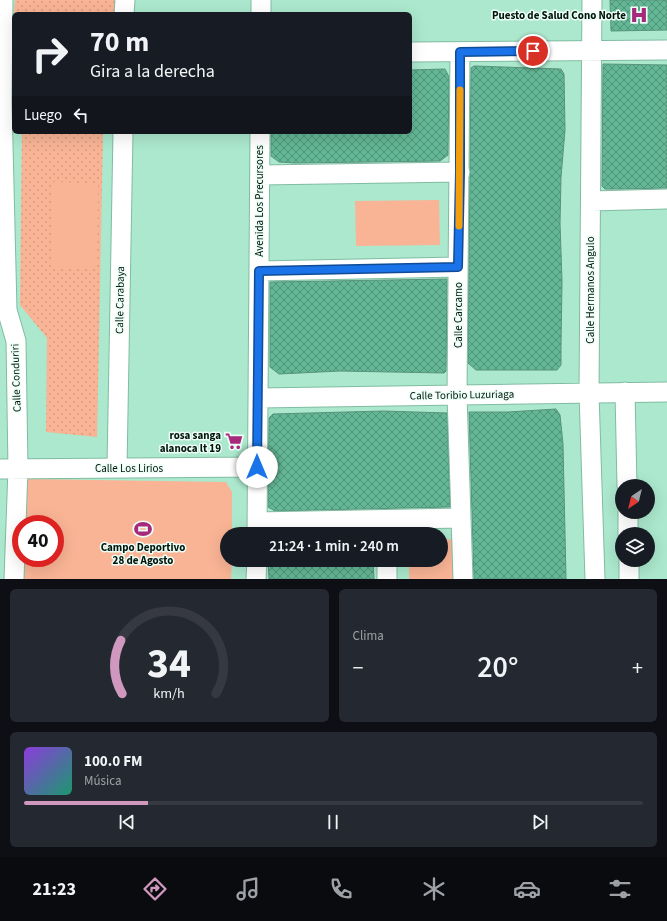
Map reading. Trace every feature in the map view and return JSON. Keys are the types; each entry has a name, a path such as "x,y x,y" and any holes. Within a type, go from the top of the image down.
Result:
{"street":[{"name":"Calle Conduriri","path":"3,0 5,103 2,225 7,310 9,469 14,579"},
{"path":"124,12 125,0"},
{"path":"261,0 261,12"},
{"name":"Calle Hermanos Angulo","path":"592,0 589,393 595,579"},
{"path":"412,52 667,50"},
{"name":"Calle Carcamo","path":"460,52 457,395 463,579"},
{"name":"Calle Carabaya","path":"117,468 123,134"},
{"name":"Avenida Los Precursores","path":"257,527 260,134"},
{"path":"260,175 460,172"},
{"path":"590,201 667,199"},
{"path":"259,271 458,267"},
{"path":"625,392 627,479"},
{"name":"Calle Toribio Luzuriaga","path":"258,398 667,392"},
{"name":"Calle Los Lirios","path":"9,469 257,467"},
{"path":"386,527 461,518"},
{"path":"256,579 257,567"},
{"path":"387,567 387,579"},
{"path":"629,567 629,579"}],"shaded area":[{"path":"15,0 116,0 116,12 14,12"},
{"path":"22,134 103,134 97,437 46,432 47,338 20,305"},
{"path":"52,182 98,183 97,268 51,268"},
{"path":"439,200 440,245 356,246 355,201"},
{"name":"Campo Deportivo 28 de Agosto","path":"27,479 226,482 232,492 232,527 220,527 220,567 232,567 231,579 24,579 25,567 64,567 64,515 26,515"},
{"path":"448,539 462,540 461,579 409,579 409,567 448,567"}],"building":[{"name":"Puesto de Salud Cono Norte","path":"610,0 667,0 667,30 611,31"},
{"path":"603,64 667,65 667,188 605,189 602,186"},
{"path":"474,66 561,69 564,74 565,130 561,177 560,223 562,281 561,365 557,370 476,370 468,363 471,68"},
{"path":"445,69 449,77 448,155 440,161 295,163 279,162 271,156 271,134 412,134 412,70"},
{"path":"447,279 446,371 444,373 340,371 279,374 270,367 270,282"},
{"path":"556,409 560,415 563,444 566,579 474,579 469,412 508,412"},
{"path":"383,411 447,413 450,507 275,511 268,507 269,418 273,414"},
{"path":"268,567 373,567 374,579 269,579"}],"slow traffic":[{"path":"459,226 460,90"}],"place":[{"name":"Puesto de Salud Cono Norte","path":"639,15"},
{"name":"rosa sanga alanoca lt 19","path":"234,441"},
{"name":"Campo Deportivo 28 de Agosto","path":"143,529"}],"route":[{"path":"257,467 259,271 458,267 460,52 533,51"}]}
